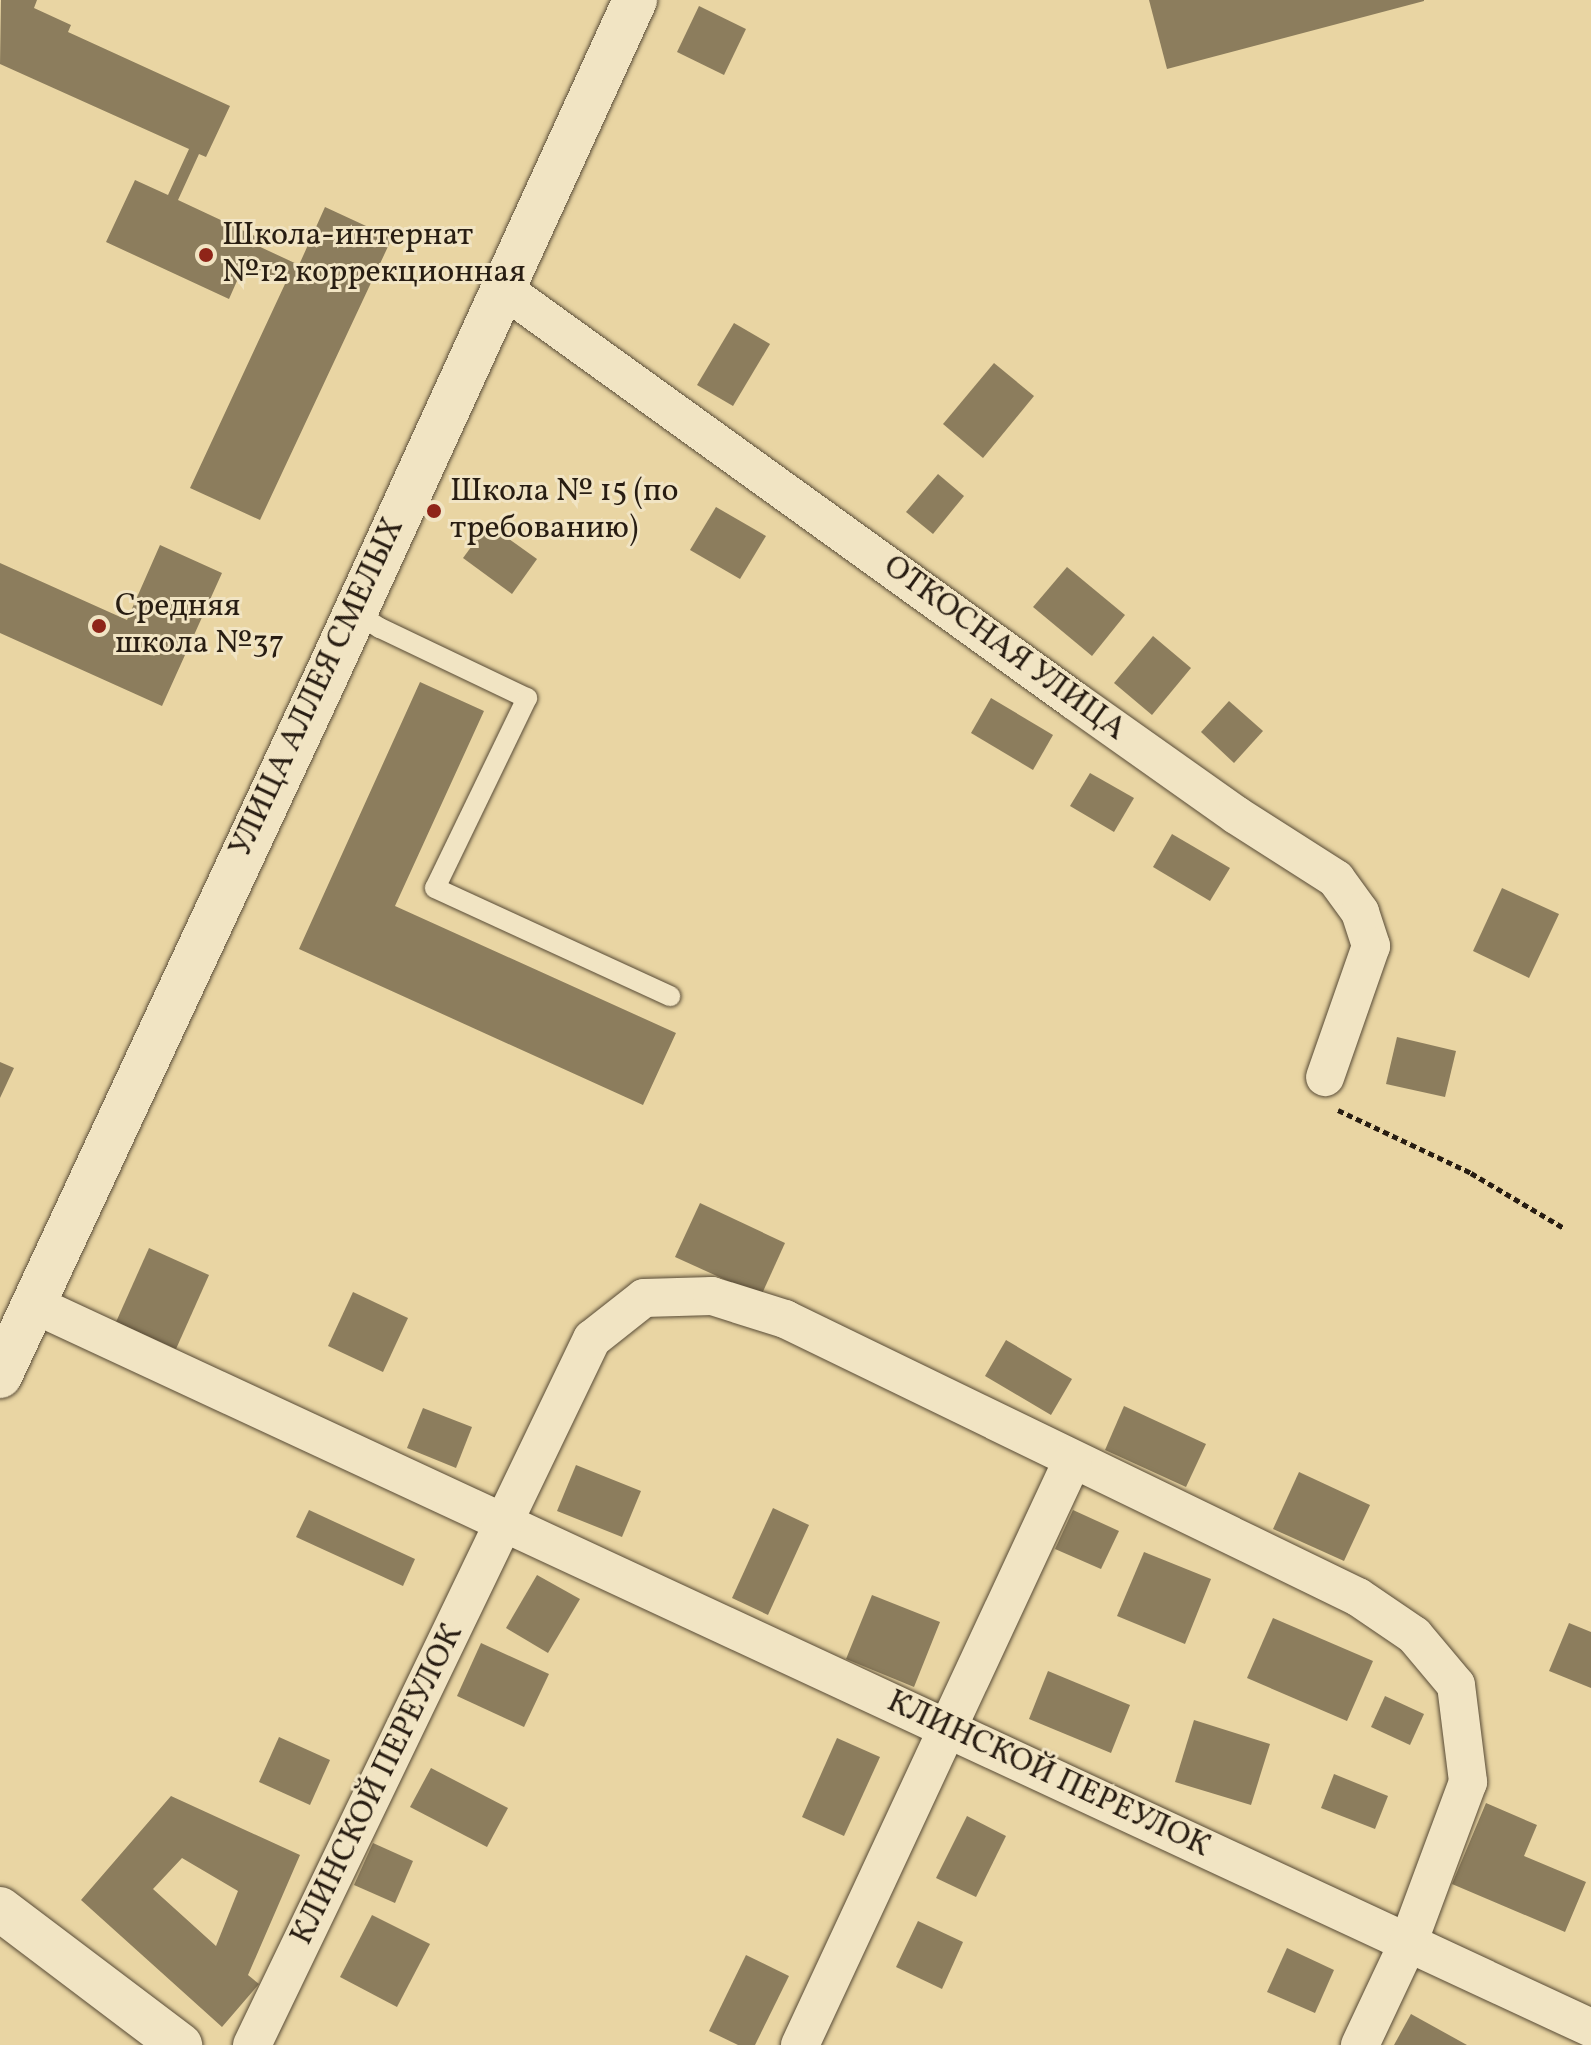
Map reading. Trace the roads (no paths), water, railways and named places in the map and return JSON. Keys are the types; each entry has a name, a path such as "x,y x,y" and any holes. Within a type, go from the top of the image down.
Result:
{"main road":[{"name":"УЛИЦА АЛЛЕЯ СМЕЛЫХ","path":"0,1376 635,0"},
{"path":"0,1909 180,2045"}],"street":[{"name":"ОТКОСНАЯ УЛИЦА","path":"502,288 1236,815 1336,879 1360,912 1371,946 1325,1077"},
{"name":"КЛИНСКОЙ ПЕРЕУЛОК","path":"252,2045 592,1339 644,1298 712,1296 785,1319 1358,1597 1414,1635 1456,1685 1468,1782 1408,1943 1360,2045"},
{"name":"КЛИНСКОЙ ПЕРЕУЛОК","path":"33,1304 1591,2028"},
{"path":"800,2045 1073,1459"}],"lane":[{"path":"355,612 380,628 527,698 435,888 670,996"}],"place":[{"name":"Школа-интернат №12 коррекционная","path":"206,255"},
{"name":"Школа № 15 (по требованию)","path":"434,511"},
{"name":"Средняя школа №37","path":"99,626"}]}
